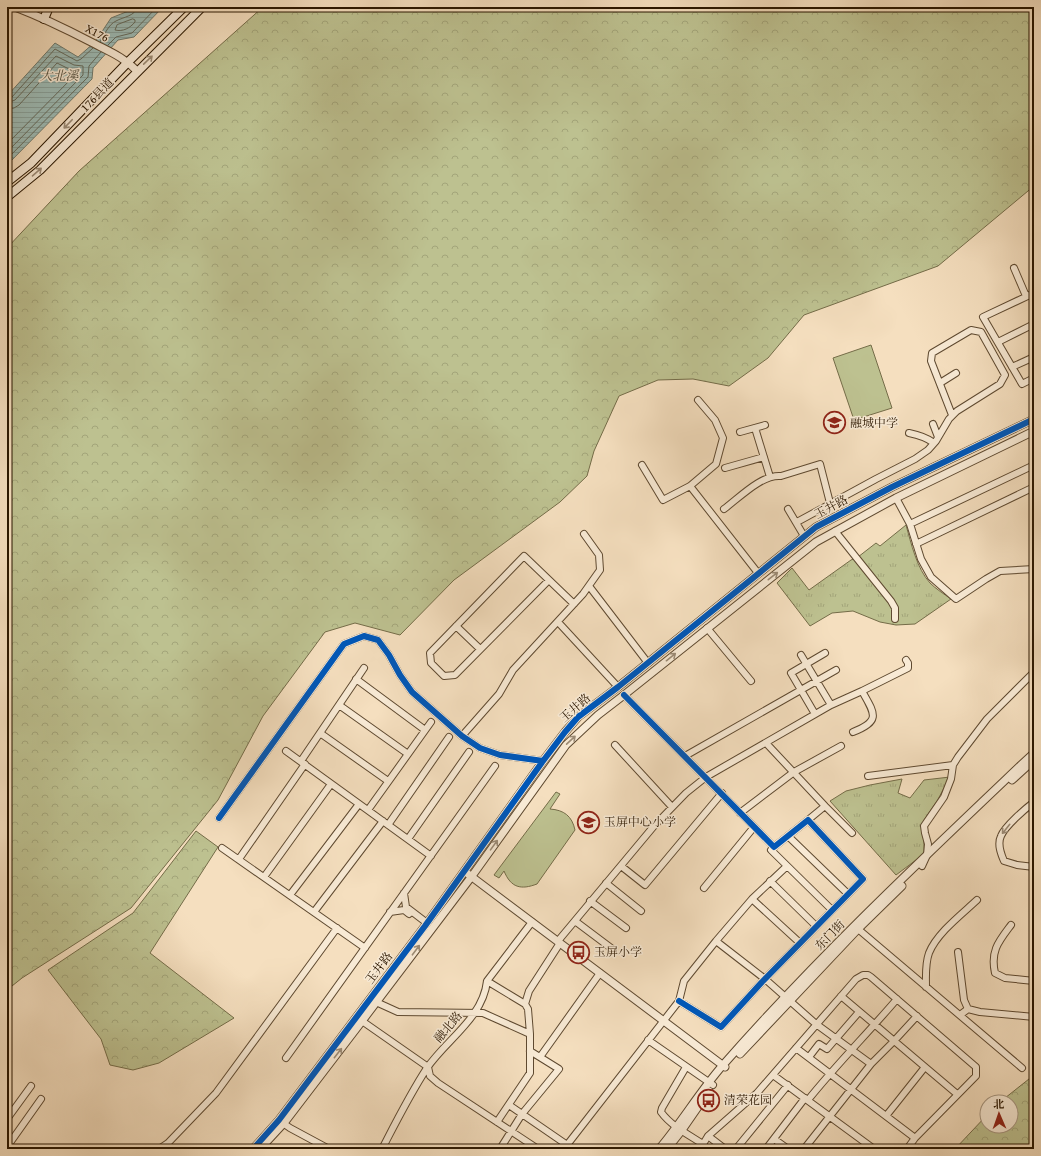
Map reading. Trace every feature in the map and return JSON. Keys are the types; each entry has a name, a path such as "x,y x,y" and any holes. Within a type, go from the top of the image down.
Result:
{"main road":[{"path":"44,18 49,7"},
{"name":"176县道","path":"7,182 31,164 128,62 184,7"},
{"name":"176县道","path":"7,197 40,170 202,7"}],"street":[{"name":"X176","path":"15,7 44,18 116,54 128,62 137,71"},
{"path":"1014,268 1026,296"},
{"path":"1034,292 983,317 1022,384 1034,378"},
{"path":"998,342 1034,324"},
{"path":"797,522 830,503 915,459 934,443 952,415 1000,384 1005,375 981,332 971,330 932,353 931,361 952,415"},
{"path":"1012,367 1034,357"},
{"path":"940,383 956,373"},
{"path":"642,465 663,500 690,486 716,464 723,438 715,420 698,400"},
{"name":"玉井路","path":"253,1149 281,1122 465,871 543,761 565,732 578,718 816,527 892,487 1034,419"},
{"path":"933,424 938,437"},
{"path":"740,432 765,425"},
{"path":"756,428 770,477"},
{"name":"玉井路","path":"260,1149 362,1021 472,876 566,745 598,715 816,542 896,498 1034,430"},
{"path":"909,433 927,438 934,443"},
{"path":"724,468 764,457"},
{"path":"724,509 754,486 770,477 775,475 781,476 820,464 830,503"},
{"path":"910,524 1034,465"},
{"path":"690,486 758,573"},
{"path":"916,544 1034,487"},
{"path":"896,498 910,524 921,559 931,577 956,599 1000,571 1034,569"},
{"path":"788,509 804,536"},
{"path":"835,531 891,600 895,608 894,619"},
{"path":"462,736 499,694 513,670 574,604 600,570 599,556 584,534"},
{"path":"549,580 455,675 444,676 431,663 430,653 524,556 549,580 574,604"},
{"path":"589,586 648,663"},
{"path":"558,622 618,687"},
{"path":"456,626 480,649"},
{"path":"707,628 750,681"},
{"path":"219,818 344,644 364,636 378,640 412,692 462,736 480,748 500,755 543,761"},
{"path":"815,714 791,673 825,653"},
{"path":"801,655 831,705"},
{"path":"525,1004 529,991 559,942 575,921 654,826 686,793 706,777 815,714 908,668 906,660"},
{"path":"239,859 303,763 320,733 364,668"},
{"path":"685,756 836,670"},
{"path":"922,866 927,856 928,844 924,826 944,797 951,779 953,765 987,719 1034,672"},
{"path":"356,679 425,730"},
{"path":"853,732 870,724 873,718 872,710 862,691"},
{"path":"624,695 774,847"},
{"path":"339,705 408,754"},
{"path":"368,810 431,722"},
{"path":"320,733 388,781"},
{"path":"314,912 386,823 449,737"},
{"path":"766,742 852,834"},
{"path":"615,745 672,807"},
{"path":"740,813 794,772 841,746"},
{"path":"286,751 431,856"},
{"path":"408,839 469,752"},
{"name":"东门街","path":"660,1149 679,1128 724,1067 856,924 1034,753"},
{"name":"东门街","path":"787,999 922,866 1013,778 1034,760"},
{"path":"868,776 953,765"},
{"path":"286,1058 495,766"},
{"path":"264,877 331,784"},
{"path":"621,866 644,885 722,793"},
{"path":"1034,802 1010,824 1001,836 999,845 1004,861 1017,865 1034,867"},
{"path":"290,895 359,804"},
{"path":"825,806 771,850 832,910"},
{"path":"679,1001 721,1027 765,979 863,879 808,820"},
{"path":"704,888 754,827"},
{"path":"788,836 848,894"},
{"path":"222,848 365,948"},
{"path":"509,1105 570,1147 648,1040 679,1001 684,981 716,940 752,899 787,866"},
{"path":"465,871 724,1067"},
{"path":"770,881 816,926"},
{"path":"606,883 641,911"},
{"path":"404,893 406,907 426,924"},
{"path":"752,899 800,943"},
{"path":"926,987 926,969 930,952 938,938 978,900"},
{"path":"590,902 626,928"},
{"path":"390,912 404,910 426,924"},
{"path":"575,921 611,948"},
{"name":"融北路","path":"382,1149 428,1067 475,1012 486,992 487,981 532,922"},
{"path":"1011,925 999,941 994,951 993,964 995,973 1005,978 1034,981"},
{"path":"159,1149 168,1143 216,1093 337,928"},
{"path":"858,929 1022,1068"},
{"path":"716,940 765,979 816,1024 871,1064"},
{"path":"958,952 963,994 968,1009"},
{"path":"540,1057 600,973"},
{"path":"686,1067 661,1112 664,1117 702,1146 708,1136 757,1093 859,976 868,975 976,1067 976,1076 915,1138 907,1149"},
{"path":"487,981 525,1004 528,1009 530,1034 530,1073 496,1122"},
{"path":"841,996 957,1094"},
{"path":"766,1149 806,1099 875,1025 897,999"},
{"path":"376,1002 398,1012 483,1012 530,1034"},
{"path":"960,1015 968,1009"},
{"path":"968,1009 980,1012 1034,1017"},
{"path":"808,1057 819,1044 827,1049 859,1012"},
{"path":"804,1149 871,1064 916,1016"},
{"path":"362,1021 428,1067 430,1076 438,1083 538,1149"},
{"path":"648,1040 711,1084"},
{"path":"796,1048 915,1138"},
{"path":"500,1149 522,1114 559,1069 530,1051"},
{"path":"886,1116 925,1067"},
{"path":"773,1075 829,1116 865,1146 874,1149"},
{"path":"736,1149 788,1085"},
{"path":"7,1119 31,1086"},
{"path":"7,1147 41,1099"},
{"path":"281,1122 329,1149"},
{"name":"东门街","path":"667,1149 679,1128"},
{"path":"708,1136 725,1149"},
{"path":"774,1139 788,1149"}],"green space":[{"path":"263,7 1034,7 1034,186 938,266 804,315 768,358 729,386 693,379 658,380 619,396 594,451 587,476 560,502 454,580 400,635 355,623 325,632 263,716 218,800 131,908 22,978 7,990 7,248 79,171"},
{"path":"871,345 892,408 854,420 833,358"},
{"path":"906,525 921,571 930,583 951,599 915,624 896,625 880,622 853,611 832,613 810,626 777,583 792,568 809,590 876,543 880,546"},
{"path":"950,777 937,801 924,820 922,828 924,838 924,854 896,875 830,801 846,791 902,779 898,793 910,798 924,780"},
{"path":"556,792 560,794 550,809 563,812 567,815 572,821 575,830 537,884 521,887 513,884 504,871 499,878 494,875"},
{"path":"196,831 218,847 150,953 234,1018 159,1063 133,1070 110,1065 101,1039 48,970 133,913"},
{"path":"1034,1075 1034,1149 955,1149 979,1124 979,1134 1019,1134 1019,1094 1010,1094"}],"water":[{"name":"大北溪","path":"134,7 163,7 134,37 118,40 93,68 92,79 7,165 7,96 55,43 78,57 95,42 111,18 131,10"}],"cycle path":[{"path":"253,1149 279,1120 425,926 543,761 578,717 618,687 816,527 892,487 1034,419"},
{"path":"219,818 344,644 364,636 378,640 412,692 462,736 480,748 500,755 543,761"},
{"path":"624,695 774,847 808,820 863,879 762,982 721,1027 679,1001"}],"place":[{"name":"融城中学","path":"834,423"},
{"name":"玉屏中心小学","path":"588,822"},
{"name":"玉屏小学","path":"578,952"},
{"name":"清荣花园","path":"709,1100"}]}
